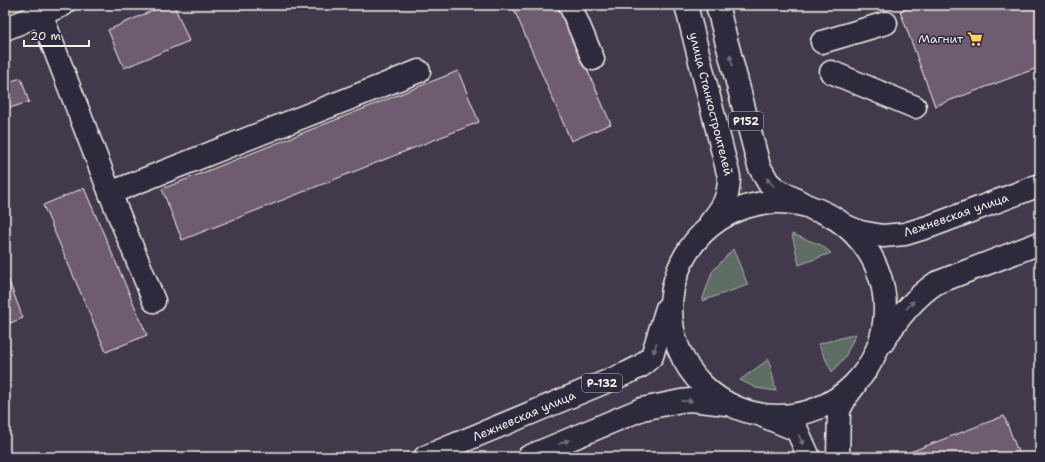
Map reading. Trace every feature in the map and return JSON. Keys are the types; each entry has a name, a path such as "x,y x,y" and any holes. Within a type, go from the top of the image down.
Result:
{"main road":[{"path":"5,29 63,5"},
{"path":"570,5 593,59"},
{"name":"улица Станкостроителей","path":"669,298 685,257 696,239 726,201 729,188 729,177 686,5"},
{"name":"Р152","path":"717,5 759,166 768,182 776,189 815,210"},
{"path":"41,14 110,193 154,301"},
{"path":"822,42 886,23"},
{"path":"110,193 419,71"},
{"path":"831,72 915,107"},
{"name":"Лежневская улица","path":"847,226 860,232 882,236 905,234 931,226 1040,185"},
{"path":"710,223 738,209 769,203 800,205 837,219 847,226 857,236 872,258 881,282 885,309 883,335 879,348"},
{"path":"838,457 839,410 846,397 868,369 890,330 905,311 924,292 936,283 1040,243"},
{"path":"669,298 670,319 675,339 683,358 695,376 709,392 726,404 763,416 797,430 809,457"},
{"name":"Лежневская улица","path":"425,457 641,366 652,356 669,298"},
{"path":"763,416 789,416 817,410 844,395 855,385"},
{"path":"528,457 642,409 681,401 726,404"}],"green space":[{"path":"792,234 821,245 831,253 799,265"},
{"path":"733,249 748,285 702,301 712,272"},
{"path":"856,334 845,357 832,372 818,344"},
{"path":"769,359 776,391 756,388 740,380"}],"building":[{"path":"165,5 174,5 189,41 124,68 108,30"},
{"path":"512,5 559,5 611,124 571,141"},
{"name":"Магнит","path":"916,5 1040,5 1040,67 935,106 900,11"},
{"path":"458,71 479,122 182,240 162,189"},
{"path":"21,78 29,102 6,109 5,83"},
{"path":"84,188 147,335 106,352 43,205"},
{"path":"5,271 23,318 5,325"},
{"path":"1004,416 1020,457 897,457"}],"place":[{"name":"Магнит","path":"975,39"}]}
